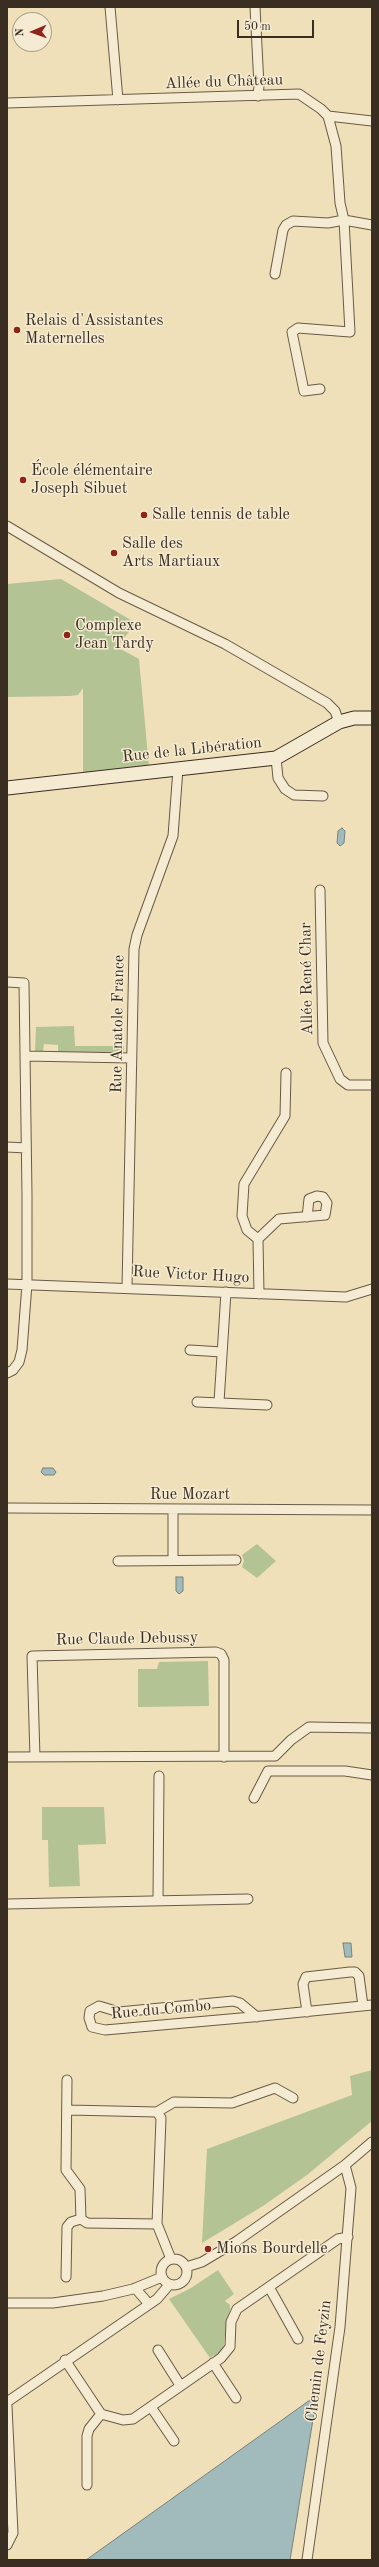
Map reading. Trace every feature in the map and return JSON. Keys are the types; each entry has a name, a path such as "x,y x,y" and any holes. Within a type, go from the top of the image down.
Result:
{"main road":[{"name":"Rue de la Libération","path":"7,788 59,780 276,758 339,722 354,718 372,718"}],"street":[{"path":"110,7 118,100"},
{"path":"255,7 258,96"},
{"name":"Allée du Château","path":"7,102 299,94 328,116"},
{"path":"320,389 304,391 292,332 298,328 350,332 344,220 340,203 336,146 328,116 372,121"},
{"path":"275,274 283,230 286,225 293,221 328,223 344,220 372,225"},
{"path":"7,526 119,593 225,644 327,703 335,711 339,722"},
{"path":"276,758 278,778 285,789 294,796 323,796"},
{"name":"Rue Anatole France","path":"127,1287 134,949 137,934 173,836 178,769"},
{"name":"Allée René Char","path":"320,890 323,1042 340,1079 348,1085 372,1085"},
{"path":"7,982 24,983 27,1284 22,1350 19,1362 13,1370 7,1373"},
{"path":"25,1056 131,1058"},
{"path":"258,1239 253,1236 244,1223 244,1184 285,1116 286,1073"},
{"path":"7,1147 26,1148"},
{"path":"260,1294 258,1239 279,1219 307,1217"},
{"name":"Rue Victor Hugo","path":"7,1284 127,1287 346,1297 372,1290"},
{"path":"219,1402 226,1292"},
{"path":"190,1350 222,1352"},
{"path":"197,1402 267,1405"},
{"name":"Rue Mozart","path":"7,1508 372,1510"},
{"path":"173,1510 173,1560"},
{"path":"118,1561 236,1560"},
{"name":"Rue Claude Debussy","path":"35,1757 32,1656 216,1652 221,1654 224,1660 224,1757"},
{"path":"7,1757 275,1756 291,1740 309,1727 372,1728"},
{"path":"254,1798 268,1771 346,1771 372,1776"},
{"path":"158,1901 159,1776"},
{"path":"7,1904 248,1899"},
{"name":"Rue du Combo","path":"257,2017 240,2003 234,2001 119,2012 99,2006 90,2011 88,2018 92,2027 105,2030 257,2017 367,2006 359,1976 355,1972 306,1977 304,1980 306,2012"},
{"path":"67,2080 66,2100 69,2110 66,2170 80,2189 81,2219"},
{"path":"69,2110 157,2112 174,2102 232,2103 275,2088 293,2098"},
{"path":"157,2112 161,2118 157,2224 171,2259"},
{"path":"186,2267 202,2262 237,2241 345,2165 372,2142"},
{"name":"Chemin de Feyzin","path":"307,2560 340,2327 351,2188 345,2165"},
{"path":"81,2219 87,2223 157,2224"},
{"path":"66,2277 67,2227 71,2222 81,2219"},
{"path":"65,2360 101,2414 123,2420 133,2419 221,2358 230,2347 233,2314 338,2239 348,2237"},
{"path":"171,2259 178,2260 186,2267"},
{"path":"171,2259 161,2268 162,2277 169,2284 178,2285 185,2280 186,2267"},
{"path":"7,2303 52,2303 103,2296 135,2288 162,2277"},
{"path":"7,2402 65,2360 149,2304 169,2284"},
{"path":"269,2287 298,2338"},
{"path":"135,2288 149,2304"},
{"path":"158,2350 180,2385"},
{"path":"213,2363 236,2398"},
{"path":"7,2406 13,2527 12,2538 7,2545"},
{"path":"151,2406 174,2441"},
{"path":"87,2485 87,2436 89,2429 101,2414"}],"green space":[{"name":"Complexe Jean Tardy","path":"61,579 136,623 117,647 139,659 149,767 83,773 83,688 78,695 70,696 7,697 7,584"},
{"path":"74,1026 75,1046 124,1046 124,1051 117,1055 58,1053 58,1045 44,1044 43,1052 35,1051 36,1027"},
{"path":"257,1544 276,1561 257,1578 242,1567 244,1561 242,1555"},
{"path":"208,1661 209,1706 138,1707 138,1669 157,1669 159,1662"},
{"path":"42,1807 104,1807 106,1844 78,1845 80,1886 49,1887 48,1840 42,1840"},
{"path":"372,2070 372,2121 307,2175 263,2206 202,2243 207,2149 352,2095 350,2076"},
{"path":"218,2270 234,2294 225,2301 230,2305 230,2310 227,2319 223,2352 215,2358 214,2355 210,2358 169,2299 191,2288"}],"water":[{"path":"342,828 345,831 344,843 340,846 337,843 338,831"},
{"path":"43,1468 53,1468 56,1472 54,1475 44,1475 41,1472"},
{"path":"176,1577 183,1577 183,1591 179,1594 176,1591"},
{"path":"343,1943 351,1943 352,1957 345,1957"},
{"path":"317,2395 290,2560 86,2560"}],"place":[{"name":"Relais d'Assistantes Maternelles","path":"17,330"},
{"name":"École élémentaire Joseph Sibuet","path":"23,480"},
{"name":"Salle tennis de table","path":"144,515"},
{"name":"Salle des Arts Martiaux","path":"114,553"},
{"name":"Complexe Jean Tardy","path":"67,635"},
{"name":"Mions Bourdelle","path":"208,2249"}]}
